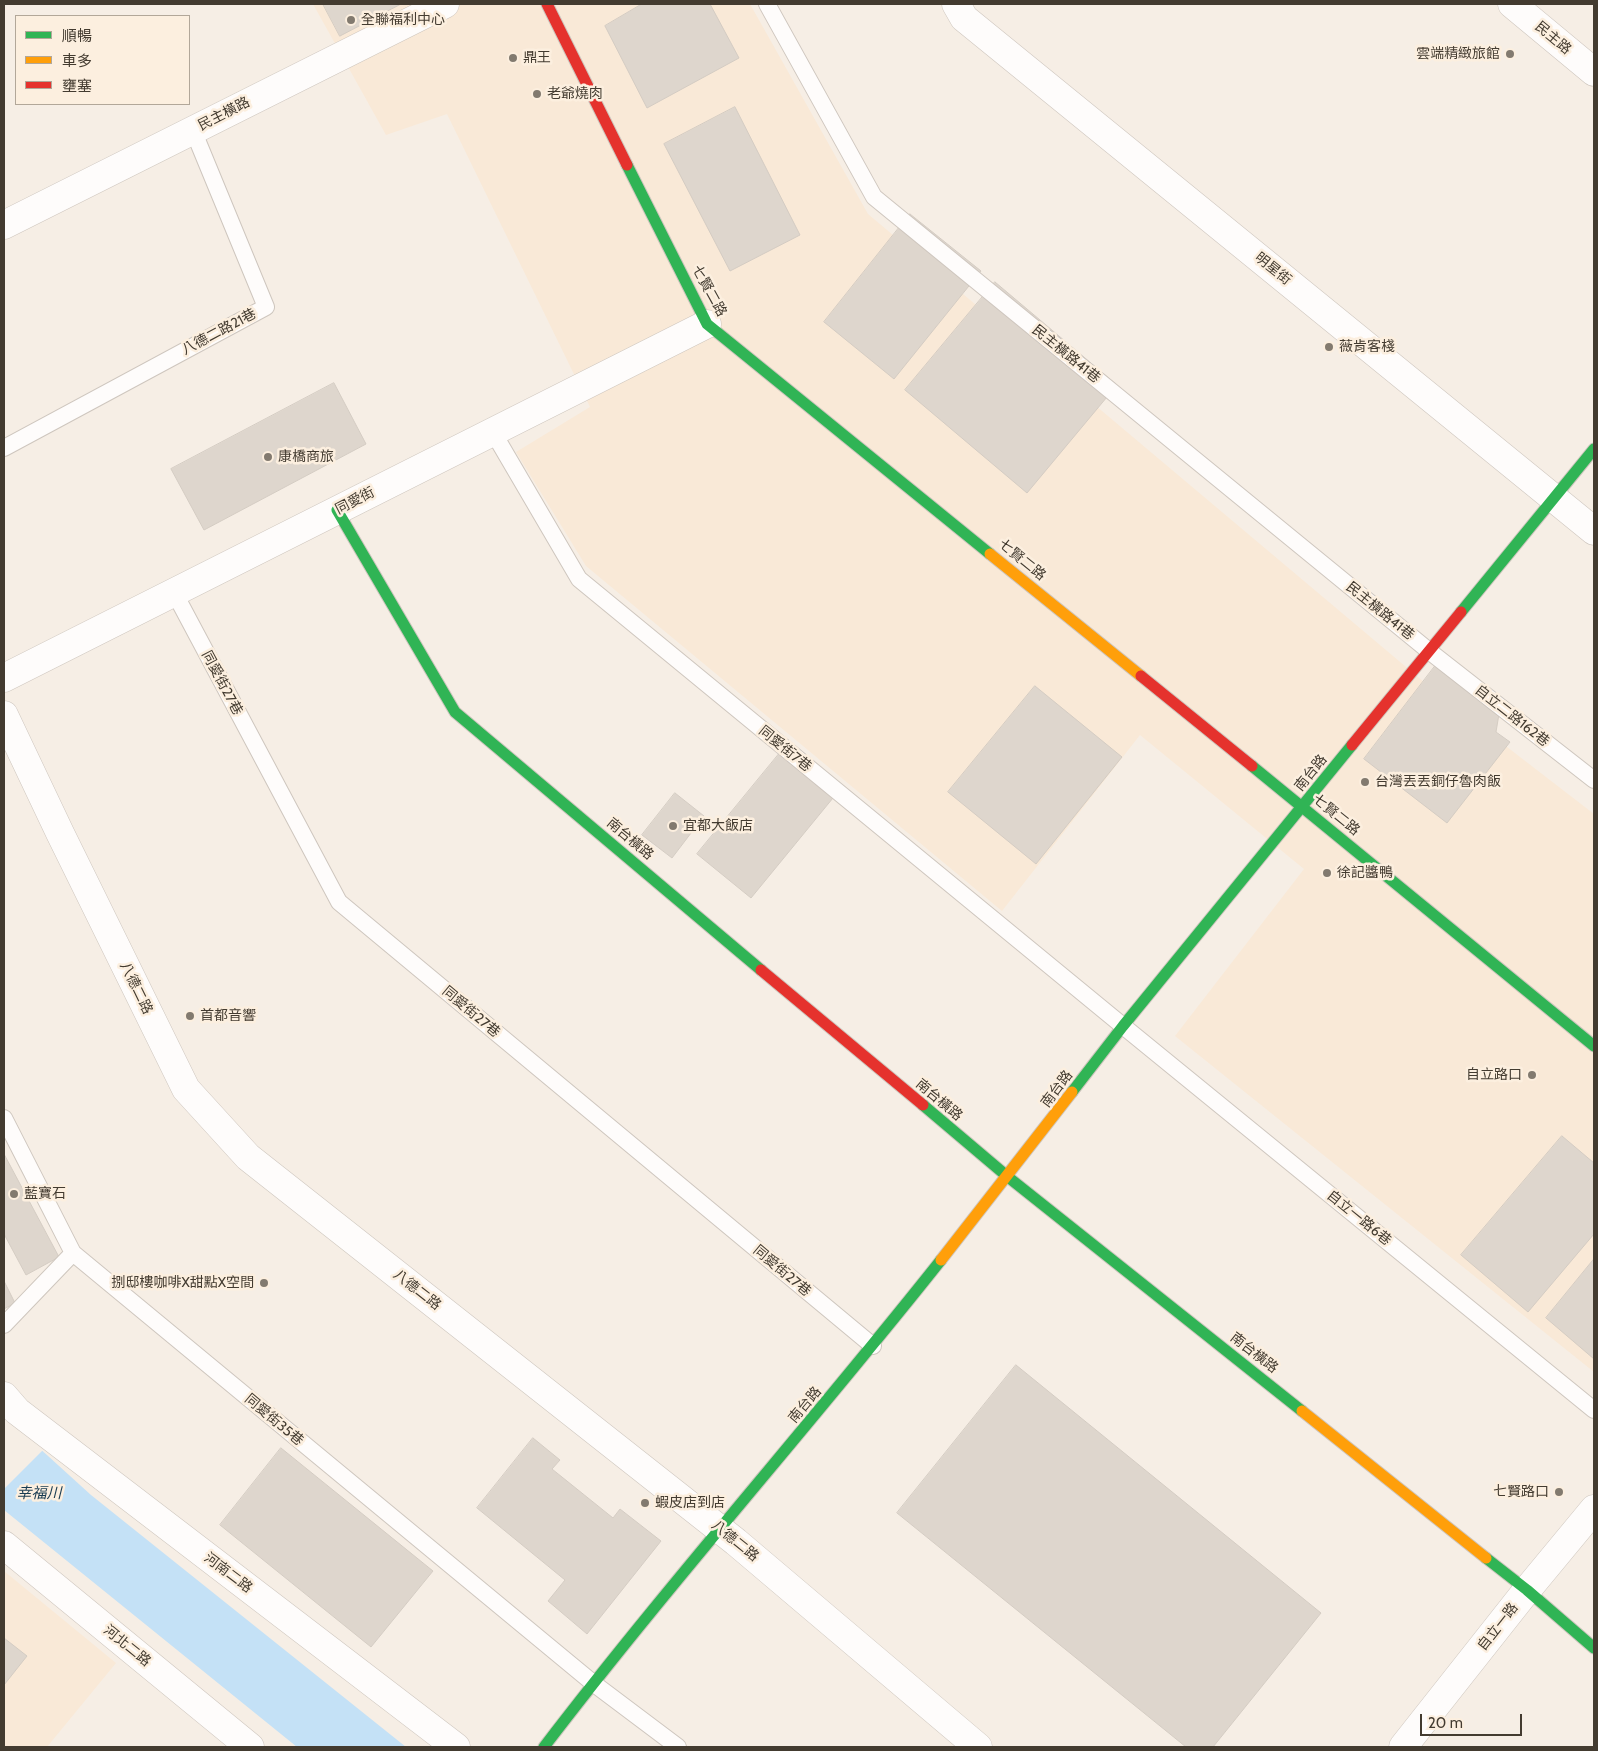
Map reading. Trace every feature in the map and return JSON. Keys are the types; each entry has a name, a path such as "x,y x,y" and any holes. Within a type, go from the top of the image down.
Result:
{"street":[{"name":"民主橫路","path":"4,225 445,4"},
{"name":"七賢二路","path":"546,4 707,324 1303,807 1594,1046"},
{"name":"明星街","path":"956,4 964,18 1594,530"},
{"name":"民主路","path":"1512,4 1594,72"},
{"name":"同愛街","path":"4,678 707,324"},
{"name":"南台路","path":"544,1747 593,1684 873,1346 1008,1177 1123,1026 1594,450"},
{"name":"南台橫路","path":"337,510 455,712 1008,1177 1527,1590 1594,1648"},
{"name":"八德二路","path":"4,715 186,1089 248,1157 721,1530 978,1747"},
{"name":"河南二路","path":"8,1411 456,1747"},
{"name":"自立一路","path":"1403,1747 1527,1590 1594,1509"},
{"name":"河北二路","path":"4,1545 250,1747"}],"lane":[{"name":"民主橫路41巷","path":"768,4 874,196 1430,651"},
{"name":"八德二路21巷","path":"4,448 266,307 194,130"},
{"name":"同愛街7巷","path":"493,432 579,579 1123,1026"},
{"name":"同愛街27巷","path":"174,592 338,902 873,1346"},
{"name":"自立二路162巷","path":"1430,651 1594,780"},
{"name":"自立一路6巷","path":"1123,1026 1594,1410"},
{"name":"同愛街35巷","path":"4,1118 73,1254 593,1684 678,1747"},
{"path":"4,1325 73,1254"}],"shaded area":[{"path":"313,4 750,4 868,214 1437,693 1594,814 1594,1372 1175,1036 1304,869 1140,735 1002,911 586,566 516,452 590,407 447,114 386,135"},
{"path":"4,1571 116,1663 47,1747 4,1747"}],"water":[{"name":"幸福川","path":"4,1416 91,1495 406,1747 297,1747 4,1510"}],"pier":[{"path":"4,1413 44,1449 4,1489"}],"building":[{"name":"全聯福利中心","path":"323,4 401,4 340,36"},
{"path":"642,4 710,4 739,58 647,108 605,26"},
{"path":"735,107 800,235 730,271 664,144"},
{"path":"910,214 981,271 894,379 824,322"},
{"path":"995,282 1117,385 1027,493 905,390"},
{"name":"康橋商旅","path":"334,383 366,444 204,530 171,469"},
{"path":"1442,657 1501,702 1496,732 1510,742 1447,823 1364,759"},
{"path":"1035,686 1122,757 1036,864 948,792"},
{"path":"779,754 833,798 751,898 697,854"},
{"name":"宜都大飯店","path":"675,793 704,816 672,858 642,835"},
{"path":"1562,1136 1594,1163 1594,1234 1528,1312 1461,1255"},
{"name":"藍寶石","path":"4,1154 59,1257 26,1275 4,1234"},
{"path":"1594,1259 1594,1359 1546,1318"},
{"path":"4,1281 15,1303 4,1309"},
{"path":"1016,1365 1321,1613 1213,1747 1186,1747 897,1513"},
{"path":"533,1438 560,1460 552,1469 613,1518 620,1509 661,1541 587,1634 548,1601 565,1580 477,1508"},
{"path":"281,1448 433,1571 371,1647 220,1525"},
{"path":"4,1638 27,1656 4,1685"}],"traffic: fast":[{"path":"627,165 707,324 990,554"},
{"path":"1461,612 1594,449"},
{"path":"337,510 455,712 761,970"},
{"path":"1072,1092 1123,1026 1352,745"},
{"path":"1252,766 1594,1046"},
{"path":"923,1105 1008,1177 1302,1411"},
{"path":"544,1747 641,1624 941,1260"},
{"path":"1486,1558 1527,1590 1594,1648"}],"traffic: slow":[{"path":"990,554 1141,676"},
{"path":"941,1260 1072,1092"},
{"path":"1302,1411 1486,1558"}],"traffic: jam":[{"path":"547,4 627,165"},
{"path":"1352,745 1461,612"},
{"path":"1141,676 1252,766"},
{"path":"761,970 923,1105"}],"place":[{"name":"全聯福利中心","path":"351,20"},
{"name":"雲端精緻旅館","path":"1510,54"},
{"name":"鼎王","path":"513,58"},
{"name":"老爺燒肉","path":"537,94"},
{"name":"薇肯客棧","path":"1329,347"},
{"name":"康橋商旅","path":"268,457"},
{"name":"台灣丟丟銅仔魯肉飯","path":"1365,782"},
{"name":"宜都大飯店","path":"673,826"},
{"name":"徐記醬鴨","path":"1327,873"},
{"name":"首都音響","path":"190,1016"},
{"name":"自立路口","path":"1532,1075"},
{"name":"藍寶石","path":"14,1194"},
{"name":"捌邸樓咖啡X甜點X空間","path":"264,1283"},
{"name":"七賢路口","path":"1559,1492"},
{"name":"蝦皮店到店","path":"645,1503"}]}
